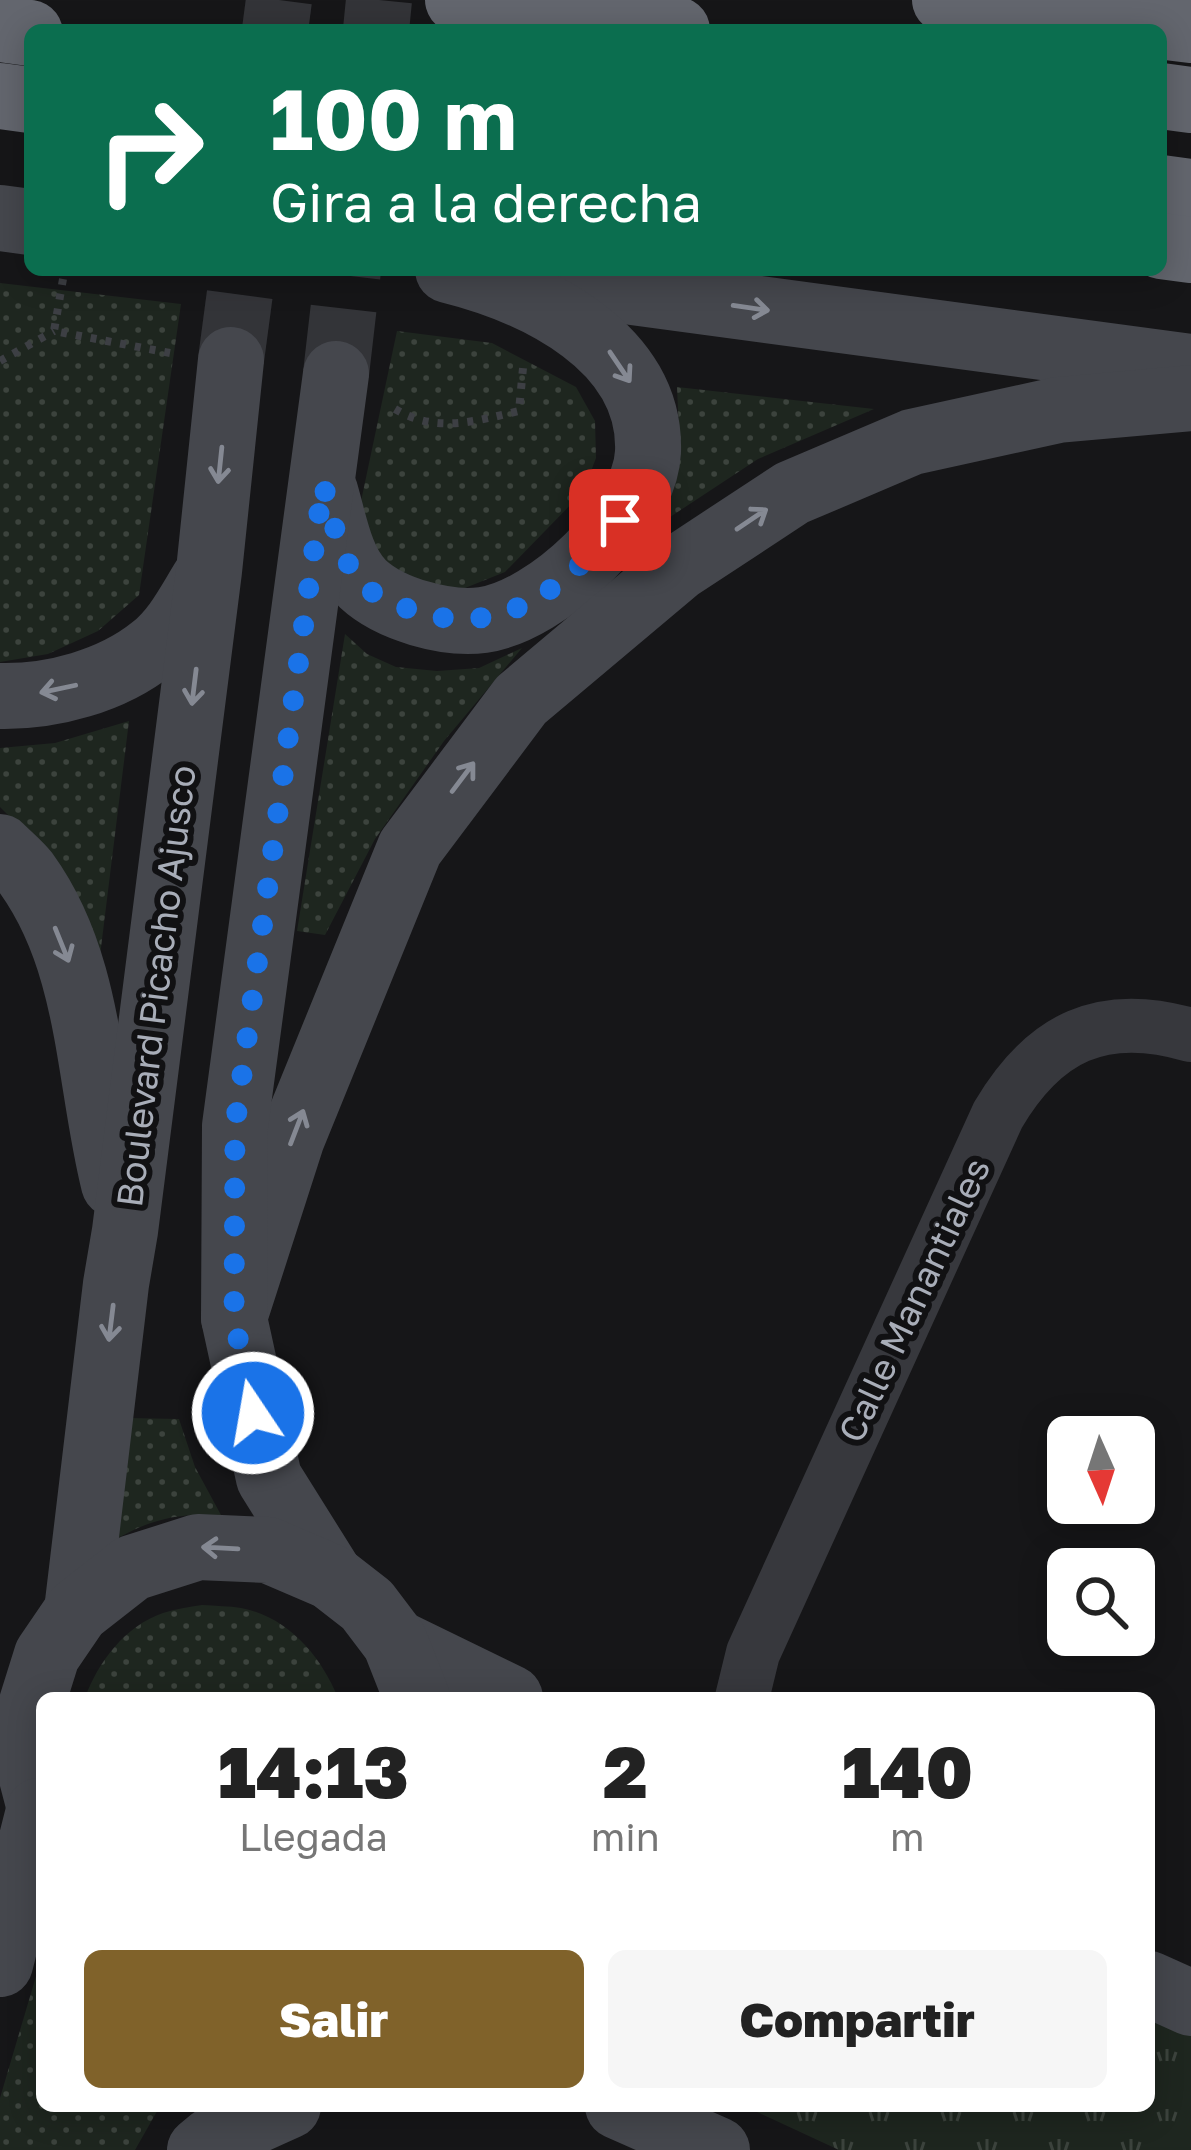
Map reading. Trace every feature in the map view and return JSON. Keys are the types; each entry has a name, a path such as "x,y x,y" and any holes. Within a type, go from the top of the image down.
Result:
{"highway":[{"path":"458,0 633,24"},
{"path":"946,0 1142,24"}],"main road":[{"path":"323,484 344,553 359,581 382,598 438,618 483,620 520,607 560,583 593,555 641,483 648,456 646,415 608,349 569,320 474,276"},
{"path":"512,276 1191,368"},
{"name":"Boulevard Picacho Ajusco","path":"77,1611 209,571 211,358"},
{"path":"331,1576 269,1478 234,1318 235,1126 323,484 361,388"},
{"path":"234,1318 292,1138 410,848 521,700 678,568 792,493 911,442 1058,410 1191,398"},
{"path":"0,696 54,691 117,671 154,648 177,623 209,571"},
{"path":"8,863 60,938 79,990 125,1231"},
{"path":"36,1794 27,1759 31,1706 47,1655 77,1611 132,1568 198,1546 268,1550 331,1576 367,1606 406,1670 488,1692"},
{"path":"0,1964 36,1832"},
{"path":"1155,1987 1191,2003"},
{"path":"166,2150 183,2112"},
{"path":"200,2150 274,2112"},
{"path":"632,2112 717,2150"}],"street":[{"name":"Calle Manantiales","path":"743,1692 753,1653 998,1115 1016,1086 1038,1060 1097,1030 1130,1024 1162,1026 1191,1035"}],"path":[{"path":"54,331 63,278"},
{"path":"0,361 54,331 211,358"},
{"path":"361,388 414,420 459,424 519,410 525,356"}],"green space":[{"path":"0,283 181,304 139,595 98,631 48,654 0,662"},
{"path":"397,331 492,343 576,387 595,421 596,458 583,492 505,572 465,588 425,587 395,575 356,525"},
{"path":"677,387 874,409 758,459 664,521 680,454"},
{"path":"345,634 367,654 396,667 437,671 479,668 522,648 444,741 375,839 325,935 297,931"},
{"path":"129,721 97,980 28,835 0,807 0,748 55,743"},
{"path":"127,1418 179,1419 195,1467 221,1515 164,1519 111,1542"},
{"path":"202,1605 236,1607 274,1620 312,1653 335,1692 88,1692 105,1659 125,1636 163,1613"},
{"path":"36,1976 36,2112 157,2112 135,2150 0,2150 0,2098"},
{"path":"1155,2017 1191,2032 1191,2150 839,2150 757,2112 1155,2112"}],"tunnel":[{"path":"276,24 279,0"},
{"path":"377,24 379,0"},
{"path":"231,360 242,276"},
{"path":"336,374 347,276"}],"route":[{"path":"253,1413 234,1318 235,1126 323,484 344,553 359,581 382,598 438,618 483,620 520,607 560,583 593,555 620,520"}]}
